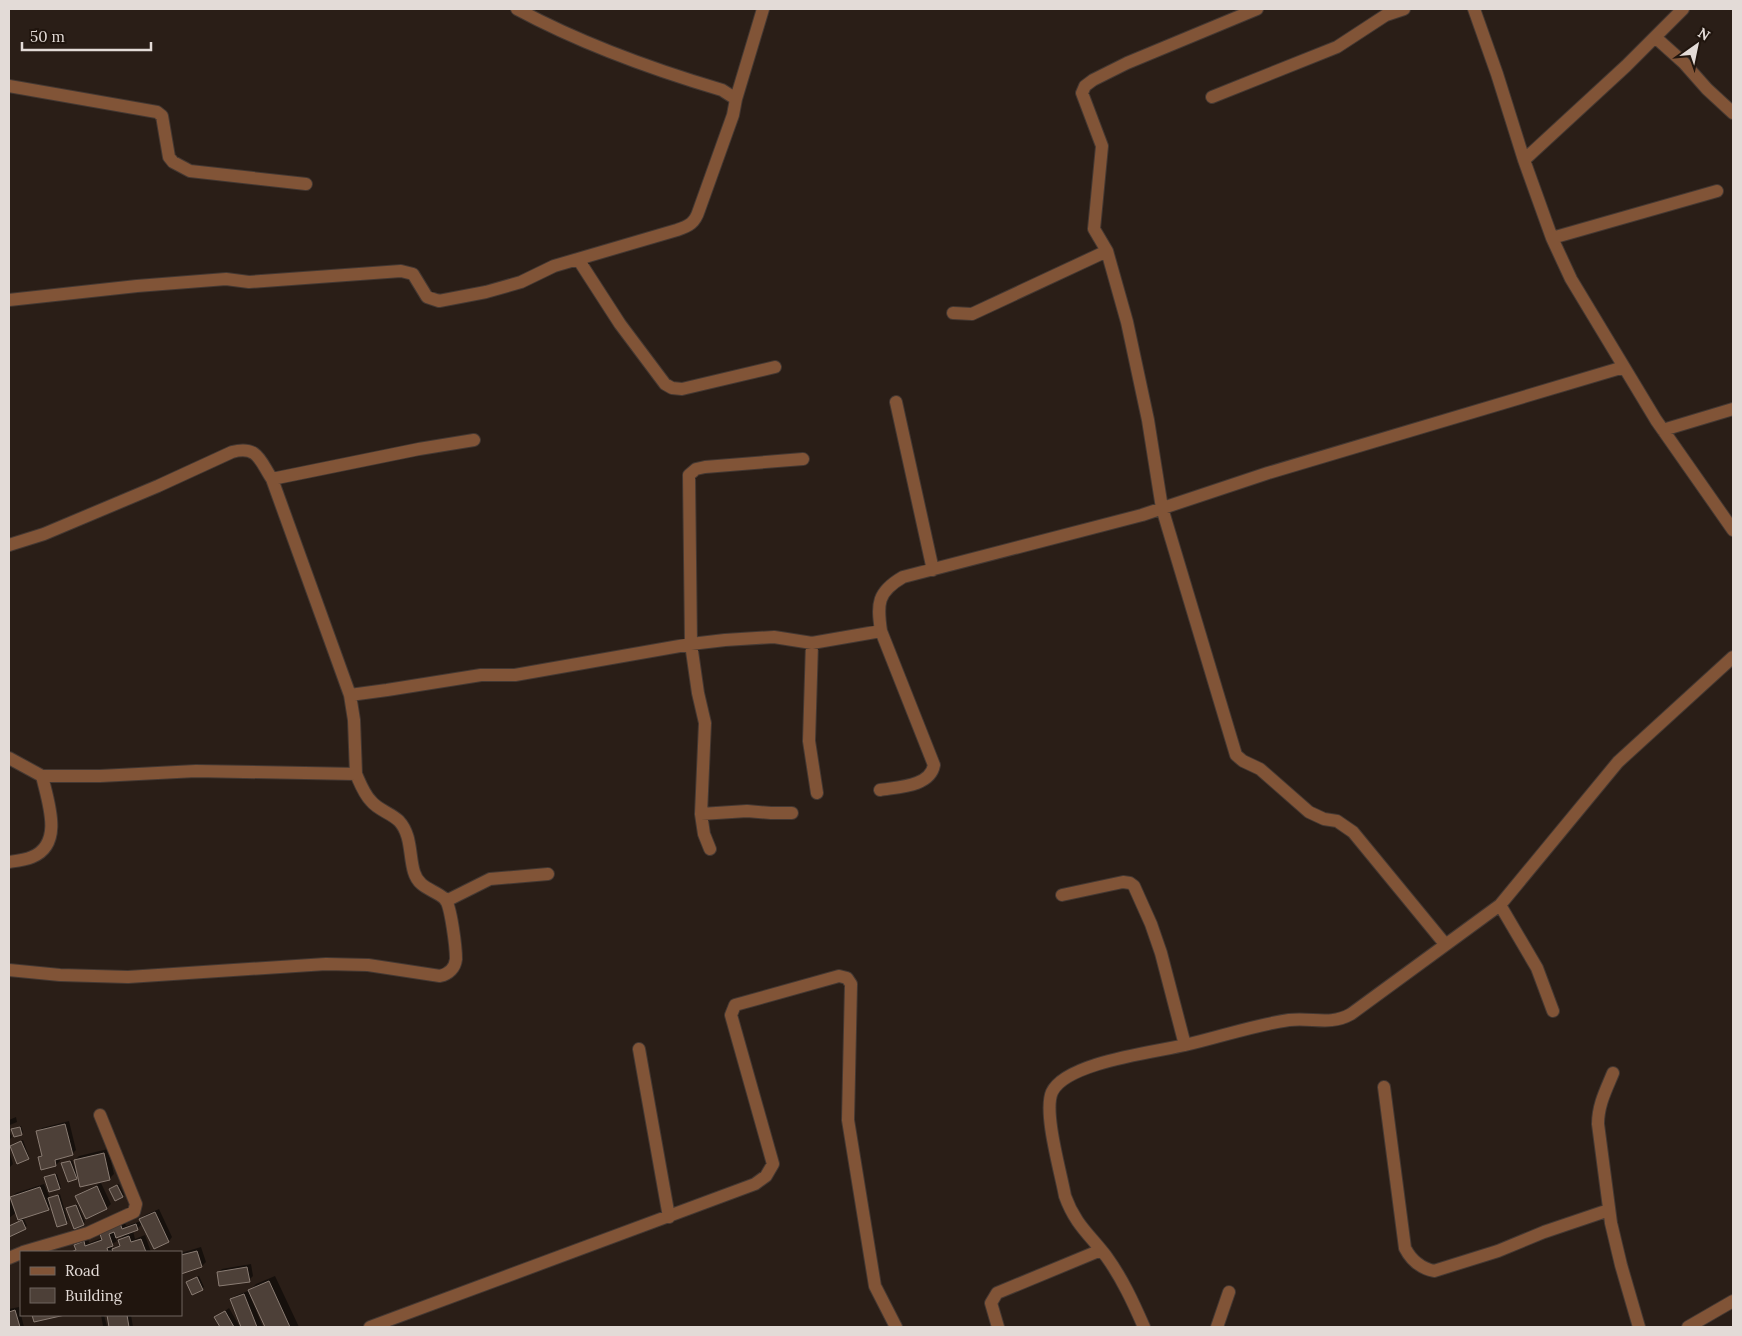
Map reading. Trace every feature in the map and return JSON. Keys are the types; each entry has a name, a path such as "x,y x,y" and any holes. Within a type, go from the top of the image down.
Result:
{"street":[{"path":"517,9 623,58 722,90 736,99"},
{"path":"9,300 226,278 249,282 401,271 413,274 427,297 439,301 486,292 521,282 554,266 689,226 699,210 733,115 736,99 764,9"},
{"path":"1257,9 1127,63 1085,86 1082,97 1102,146 1094,228 1107,252 1127,322 1148,420 1162,508 1236,755 1243,761 1260,769 1309,812 1324,819 1337,821 1353,832 1445,944"},
{"path":"1212,98 1337,47 1386,15 1404,9"},
{"path":"1474,9 1524,160 1552,238 1570,279 1663,430 1733,530"},
{"path":"1524,160 1626,66 1683,9"},
{"path":"1655,37 1684,63 1707,89 1733,113"},
{"path":"9,86 157,112 162,116 169,157 173,162 190,172 306,184"},
{"path":"1552,238 1717,191"},
{"path":"953,313 972,314 1107,252"},
{"path":"578,259 620,324 665,384 672,388 682,389 775,368"},
{"path":"880,790 919,782 930,774 934,765 881,631 879,604 886,589 903,577 1142,515 1268,473 1624,367"},
{"path":"896,402 933,570"},
{"path":"1663,430 1733,409"},
{"path":"272,479 419,449 474,440"},
{"path":"9,545 44,534 241,450 248,450 258,456 272,479 350,695 354,720 356,774 365,794 371,802 399,821 406,832 414,872 418,882 449,905 456,959 454,968 443,975 368,965 326,964 128,977 60,975 9,970"},
{"path":"710,849 704,834 701,814 705,723 698,693 691,644 689,475 696,469 705,467 803,459"},
{"path":"350,695 482,675 515,675 691,644 774,637 812,642 881,631"},
{"path":"812,642 809,741 816,793"},
{"path":"1144,1327 1127,1289 1101,1250 1075,1219 1065,1196 1051,1122 1050,1106 1052,1092 1059,1082 1097,1064 1185,1045 1237,1031 1301,1019 1329,1022 1343,1018 1500,905 1618,762 1733,657"},
{"path":"9,758 42,776 100,776 196,771 356,774"},
{"path":"9,862 33,857 48,844 50,838 50,812 42,776"},
{"path":"701,814 747,810 792,813"},
{"path":"446,901 490,879 548,874"},
{"path":"1062,896 1123,882 1134,886 1151,924 1161,953 1185,1045"},
{"path":"1500,905 1537,968 1553,1011"},
{"path":"370,1327 669,1217 755,1184 766,1176 773,1164 731,1015 735,1005 839,976 847,978 851,984 848,1120 874,1286 896,1327"},
{"path":"639,1049 669,1217"},
{"path":"1614,1073 1601,1100 1598,1113 1609,1210 1621,1265 1639,1327"},
{"path":"1384,1087 1405,1248 1410,1257 1425,1269 1434,1270 1498,1251 1544,1232 1609,1210"},
{"path":"29,1251 88,1233 134,1212 136,1204 100,1115"},
{"path":"998,1327 991,1304 997,1293 1101,1250"},
{"path":"1217,1327 1229,1292"},
{"path":"1688,1327 1733,1301"}],"building":[{"path":"65,1124 73,1155 55,1160 56,1166 41,1170 38,1157 42,1156 36,1131"},
{"path":"20,1127 22,1135 14,1137 11,1129"},
{"path":"21,1141 29,1159 17,1164 10,1146"},
{"path":"104,1153 110,1180 80,1187 74,1160"},
{"path":"70,1161 77,1179 68,1182 61,1163"},
{"path":"55,1174 60,1189 49,1192 44,1177"},
{"path":"117,1185 123,1197 115,1201 109,1189"},
{"path":"97,1186 107,1209 86,1219 75,1196"},
{"path":"40,1187 49,1210 18,1220 10,1197"},
{"path":"58,1195 67,1224 57,1227 48,1198"},
{"path":"76,1205 84,1225 74,1229 66,1208"},
{"path":"155,1212 169,1242 154,1249 139,1219"},
{"path":"22,1220 26,1229 9,1237 9,1226"},
{"path":"120,1223 122,1229 136,1224 138,1230 116,1238 114,1232 109,1234 113,1246 107,1248 108,1251 74,1251 76,1250 74,1245 84,1241 85,1246 102,1240 99,1231"},
{"path":"129,1236 131,1242 141,1239 146,1251 113,1251 112,1249 120,1246 118,1240"},
{"path":"197,1251 202,1267 182,1274 182,1255"},
{"path":"247,1267 250,1282 219,1286 217,1272"},
{"path":"197,1277 203,1290 192,1295 186,1282"},
{"path":"269,1281 290,1327 265,1327 248,1290"},
{"path":"244,1294 257,1327 241,1327 230,1299"},
{"path":"15,1310 20,1327 9,1327 9,1312"},
{"path":"225,1311 234,1327 220,1327 214,1317"},
{"path":"32,1316 61,1316 34,1322"},
{"path":"107,1316 127,1316 129,1327 109,1327"}]}
